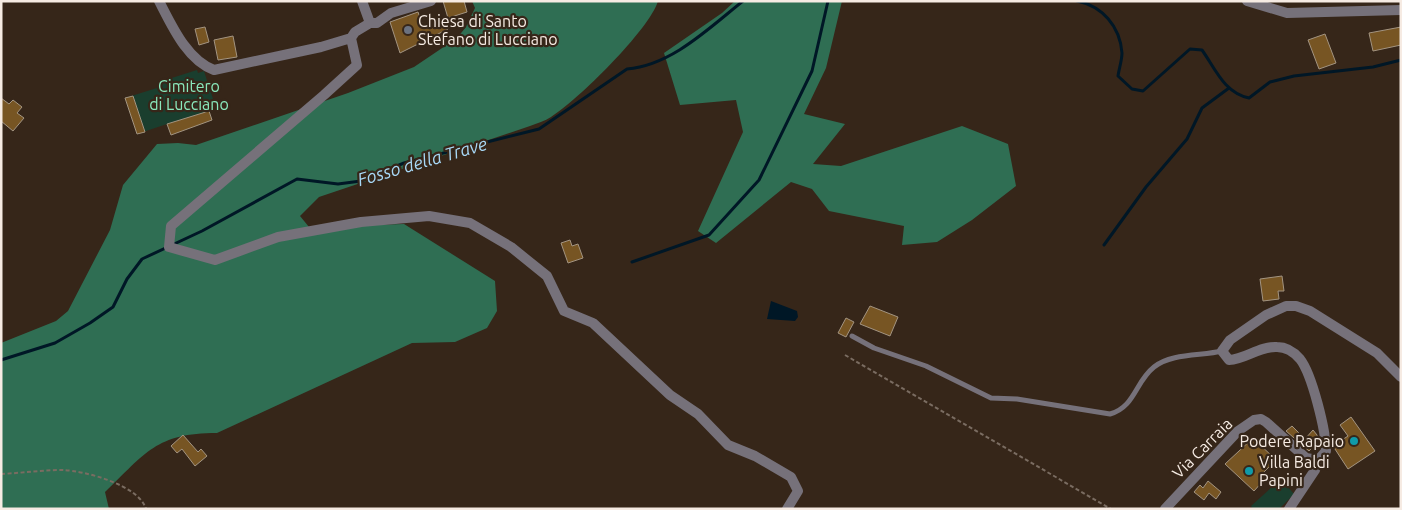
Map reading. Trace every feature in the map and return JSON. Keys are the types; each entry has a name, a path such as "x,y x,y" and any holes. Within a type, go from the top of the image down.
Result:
{"street":[{"path":"159,1 187,48 201,65 214,70 321,47 351,38 355,32 370,23 378,24 391,13 431,1"},
{"path":"362,1 370,23"},
{"path":"1248,1 1287,13 1401,10"},
{"path":"351,38 356,65 350,73 170,226 169,247 215,260 278,238 361,222 429,216 470,223 511,247 547,276 564,311 593,323 670,395 698,414 728,445 755,456 791,477 798,491 787,509"},
{"path":"1289,509 1315,470 1318,460 1326,451 1326,438 1309,379 1301,360 1284,348 1265,347 1229,360 1222,351 1230,340 1266,315 1286,306 1296,306 1310,311 1377,353 1401,377"},
{"name":"Via Carraia","path":"1164,509 1238,431 1254,420 1261,419 1266,422 1306,458 1318,460"}],"lane":[{"path":"852,336 874,348 926,366 991,398 1017,399 1110,414 1121,411 1154,366 1167,360 1222,351"}],"path":[{"path":"845,355 1111,509"},
{"path":"1,474 64,470 96,477 132,491 144,502 146,509"}],"green space":[{"path":"472,1 658,1 642,29 611,64 578,96 549,118 319,197 300,216 309,227 404,224 495,281 497,311 487,328 455,342 412,343 217,433 196,434 166,441 142,456 105,492 109,509 1,509 1,343 56,321 68,311 110,230 123,185 157,144 178,143 196,145 348,93 414,67 457,38 466,27 475,8"},
{"path":"735,1 842,1 826,68 804,114 845,124 813,164 841,166 962,126 1008,144 1016,186 972,220 937,242 902,245 904,226 829,211 812,189 791,182 716,243 698,231 743,132 736,100 680,105 664,53 722,13"},
{"name":"Cimitero di Lucciano","path":"197,70 198,73 204,71 216,108 209,111 212,120 194,126 190,117 177,121 181,131 171,135 167,124 137,134 125,98 160,87 159,82"},
{"path":"1281,479 1294,494 1279,509 1253,509 1251,506"}],"water":[{"path":"771,301 797,311 798,317 795,321 767,319"}],"building":[{"path":"443,1 464,1 467,12 448,18"},
{"path":"418,12 423,26 444,18 448,29 400,53 390,22"},
{"path":"205,27 209,42 199,45 195,29"},
{"path":"1401,27 1401,45 1373,51 1369,33"},
{"path":"1325,34 1336,63 1319,69 1308,40"},
{"path":"233,36 237,57 218,60 214,40"},
{"path":"133,96 145,132 137,134 125,98"},
{"path":"1,98 9,104 13,100 22,107 17,113 24,118 13,131 1,121"},
{"path":"209,111 212,120 171,135 167,124"},
{"path":"570,240 572,246 578,244 583,258 568,263 561,243"},
{"path":"1282,276 1284,291 1278,291 1279,299 1263,301 1260,279"},
{"path":"870,306 898,317 890,336 860,324"},
{"path":"846,318 854,322 846,337 838,333"},
{"name":"Podere Rapaio","path":"1351,417 1375,451 1348,469 1333,446 1348,436 1340,425"},
{"path":"1292,426 1305,439 1313,430 1317,435 1318,442 1309,451 1286,431"},
{"path":"183,435 198,452 201,449 207,456 195,466 182,449 177,453 171,446"},
{"name":"Villa Baldi Papini","path":"1253,438 1276,460 1259,477 1263,481 1254,491 1225,464"},
{"path":"1208,481 1221,492 1216,499 1209,493 1204,500 1194,492 1200,485 1203,488"}],"waterway":[{"name":"Fosso della Trave","path":"1,360 55,343 90,323 113,307 127,279 142,259 202,231 297,179 338,184 361,181 404,163 539,129 627,69 644,66 675,53 743,1"},
{"path":"632,262 709,235 759,180 812,71 828,1"},
{"path":"1077,1 1094,7 1113,26 1121,43 1122,59 1118,76 1132,89 1143,91 1190,49 1202,50 1221,79 1233,91 1249,98 1270,82 1294,76 1373,67 1401,60"},
{"path":"1104,245 1146,187 1187,139 1202,108 1229,88"}],"place":[{"name":"Chiesa di Santo Stefano di Lucciano","path":"408,30"},
{"name":"Podere Rapaio","path":"1354,441"},
{"name":"Villa Baldi Papini","path":"1249,471"}]}
